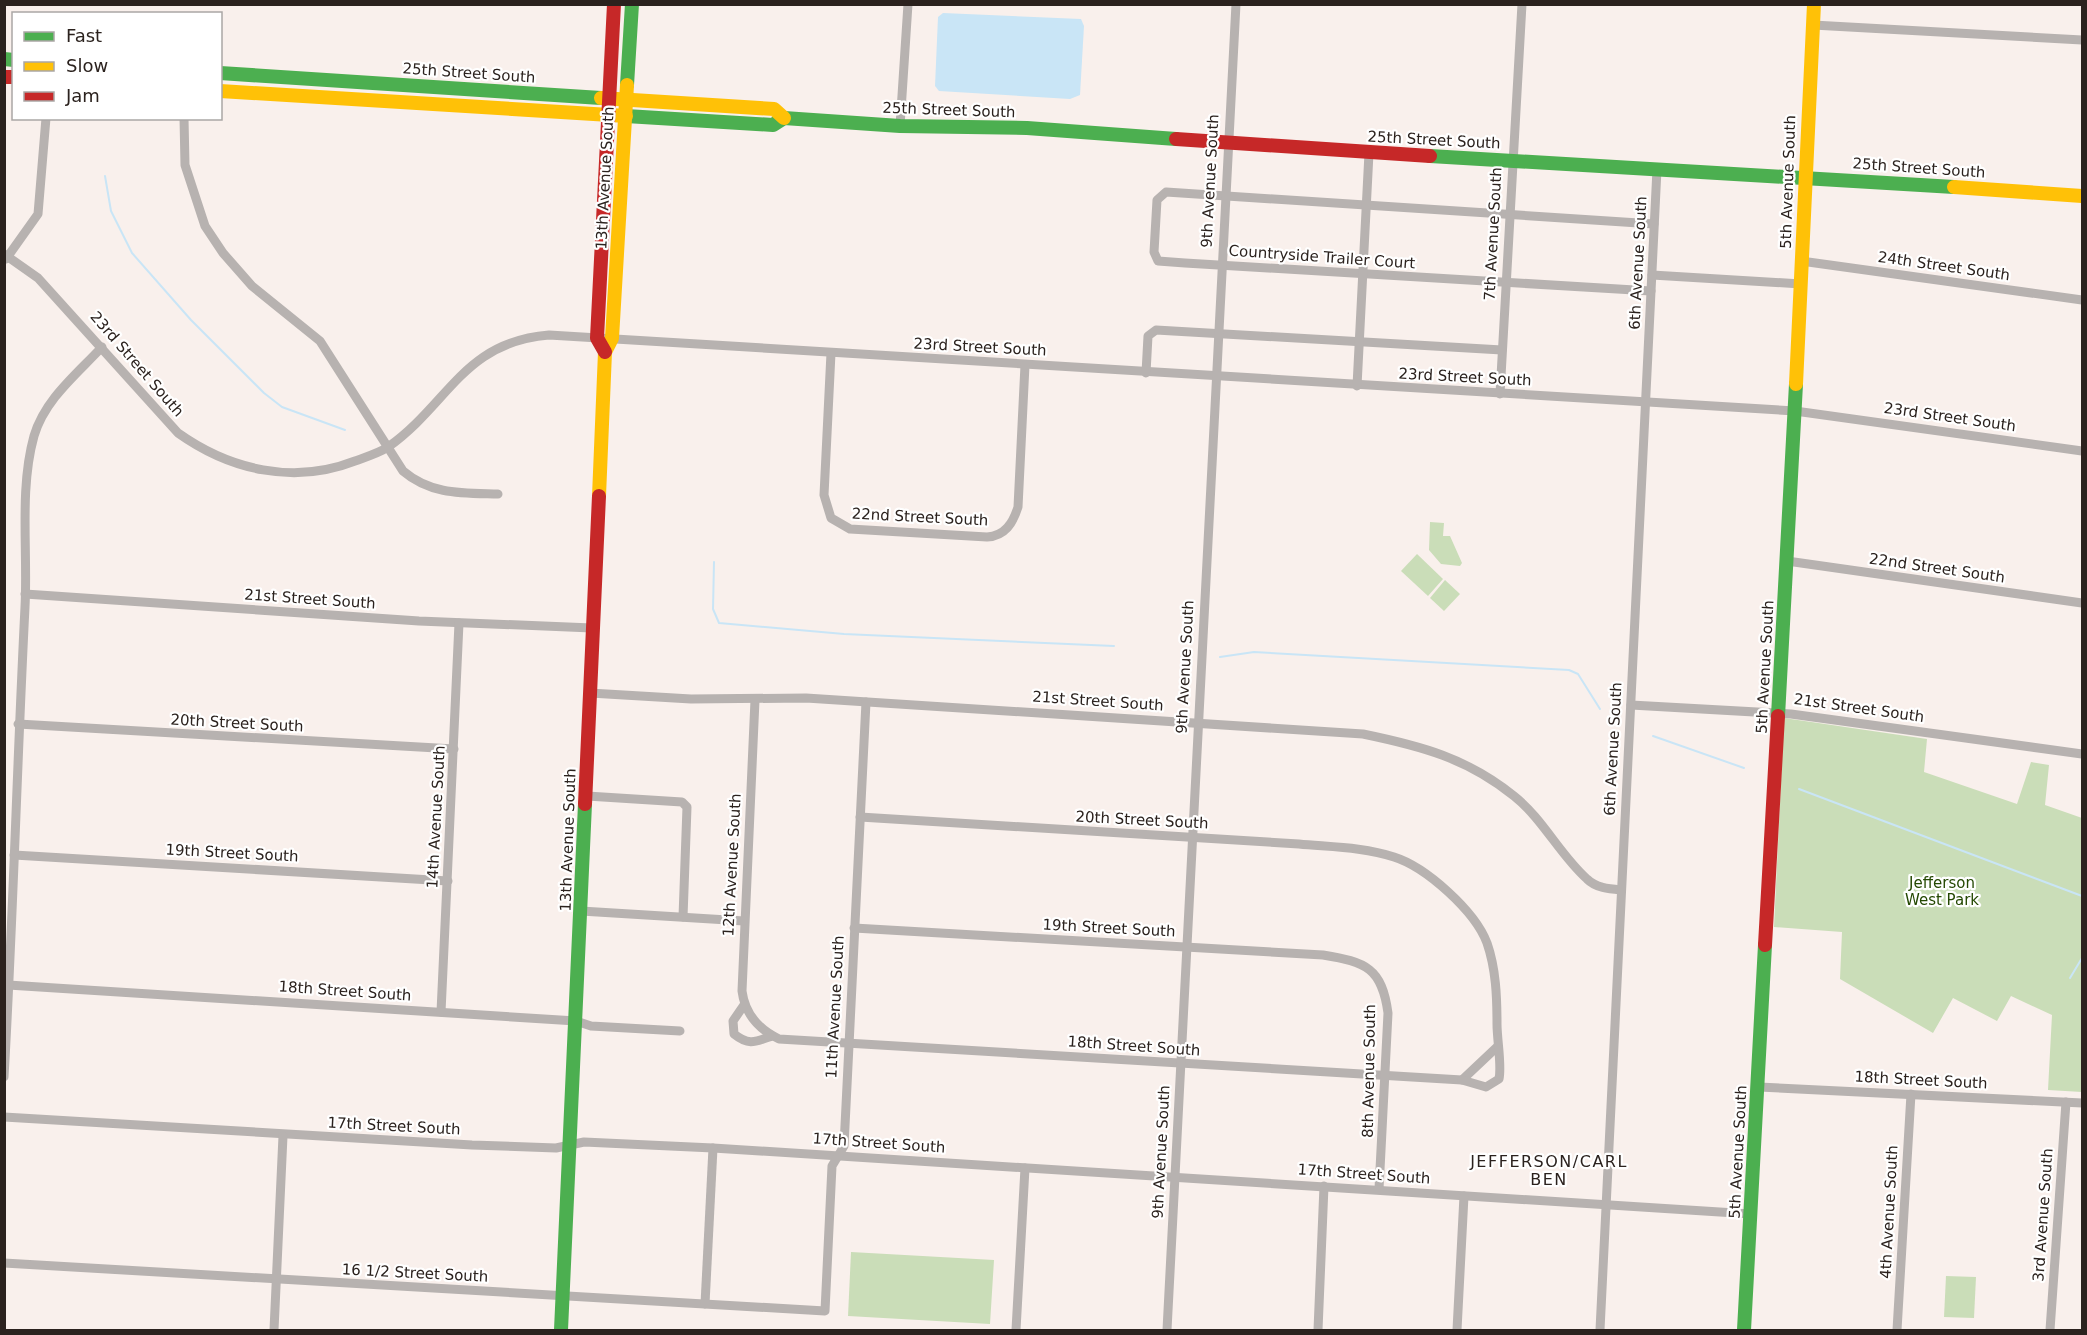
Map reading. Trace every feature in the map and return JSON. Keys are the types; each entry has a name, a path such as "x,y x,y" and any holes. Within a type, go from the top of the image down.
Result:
{"main road":[{"name":"13th Avenue South","path":"597,338 614,4"},
{"name":"13th Avenue South","path":"561,1330 587,796 592,628 605,352 612,338 632,4"},
{"name":"5th Avenue South","path":"1744,1330 1795,411 1814,4"},
{"name":"25th Street South","path":"222,73 774,109 784,118"},
{"name":"25th Street South","path":"222,91 773,125 784,118 900,126 1027,128 1369,153 1805,177 2082,196"},
{"path":"597,338 605,352"}],"street":[{"path":"900,126 908,4"},
{"name":"9th Avenue South","path":"1167,1330 1224,197 1236,4"},
{"name":"7th Avenue South","path":"1500,394 1522,4"},
{"path":"1813,25 2082,40"},
{"path":"6,257 38,214 46,120"},
{"path":"184,120 185,165 204,226 223,253 252,286 320,341 403,471 417,483 431,489 498,494"},
{"path":"1358,386 1369,153"},
{"name":"6th Avenue South","path":"1600,1330 1658,169"},
{"name":"Countryside Trailer Court","path":"1651,291 1221,266 1158,261 1154,252 1159,196 1166,192 1654,224"},
{"name":"23rd Street South","path":"6,257 38,278 178,433 199,448 226,460 291,475 320,472 387,448 430,408 465,370 493,350 532,337 612,338 1646,404 1795,411 2082,451"},
{"name":"24th Street South","path":"1801,261 2082,300"},
{"path":"1652,275 1801,284"},
{"path":"1146,373 1148,336 1156,330 1502,350"},
{"path":"4,1077 25,594 27,476 35,435 42,416 58,393 102,347"},
{"name":"22nd Street South","path":"831,353 824,495 827,512 835,523 849,529 987,537 1003,532 1010,525 1018,507 1025,365"},
{"name":"22nd Street South","path":"1787,561 2082,603"},
{"name":"21st Street South","path":"25,594 459,623 592,628"},
{"name":"14th Avenue South","path":"441,1012 459,623"},
{"name":"21st Street South","path":"590,693 755,700 806,698 1363,734 1409,743 1450,755 1515,796 1588,880 1605,889 1621,890"},
{"name":"12th Avenue South","path":"744,1005 742,991 744,921 755,700"},
{"name":"11th Avenue South","path":"825,1311 832,1166 844,1146 866,702"},
{"name":"21st Street South","path":"1631,705 1779,713 2082,754"},
{"name":"20th Street South","path":"18,724 454,749"},
{"path":"587,796 682,802 687,807 683,917"},
{"name":"20th Street South","path":"860,817 1365,850 1396,857 1433,879 1465,909 1486,941 1497,989 1497,1047"},
{"name":"19th Street South","path":"14,855 448,881"},
{"path":"581,911 744,921"},
{"name":"19th Street South","path":"854,928 1323,955 1360,964"},
{"name":"8th Avenue South","path":"1360,964 1374,973 1385,989 1388,1013 1379,1189"},
{"name":"18th Street South","path":"8,985 576,1021 591,1026 680,1031"},
{"path":"744,1005 733,1021 734,1034 744,1043 753,1044 772,1036"},
{"name":"18th Street South","path":"744,1005 759,1026 779,1039 1462,1080 1486,1086 1499,1079 1501,1070 1497,1047"},
{"path":"1462,1080 1497,1047"},
{"name":"18th Street South","path":"1758,1087 2082,1103"},
{"name":"4th Avenue South","path":"1897,1330 1911,1094"},
{"name":"3rd Avenue South","path":"2050,1330 2066,1102"},
{"name":"17th Street South","path":"4,1117 283,1136 472,1145 556,1148 584,1142 713,1148 1751,1214"},
{"path":"274,1330 283,1136"},
{"path":"705,1304 713,1148"},
{"path":"1016,1330 1024,1168"},
{"path":"1318,1330 1324,1186"},
{"path":"1457,1330 1464,1196"},
{"name":"16 1/2 Street South","path":"4,1263 825,1311"}],"green space":[{"path":"1430,522 1444,523 1443,536 1450,536 1462,563 1460,566 1441,564 1429,550"},
{"path":"1417,554 1443,579 1428,596 1401,571"},
{"path":"1445,580 1460,594 1444,611 1430,598"},
{"name":"Jefferson West Park","path":"1784,718 1927,739 1924,772 2017,804 2031,762 2049,765 2045,805 2082,818 2082,1092 2048,1090 2052,1015 2011,996 1997,1021 1953,998 1933,1033 1840,979 1842,932 1774,927"},
{"path":"851,1252 994,1260 990,1324 848,1316"},
{"path":"1946,1276 1976,1277 1974,1318 1944,1317"}],"water":[{"path":"943,13 1081,19 1084,26 1080,95 1070,99 939,91 935,86 938,17"}],"waterway":[{"path":"105,176 111,211 132,253 191,320 264,393 282,407 345,430"},
{"path":"714,562 713,609 719,623 844,634 1114,646"},
{"path":"1220,657 1254,652 1569,670 1578,674 1600,709"},
{"path":"1653,736 1744,768"},
{"path":"1799,789 2082,896"},
{"path":"2070,978 2082,958"}],"traffic: fast":[{"path":"627,85 632,4"},
{"path":"4,59 12,60"},
{"path":"222,73 601,98"},
{"path":"626,116 773,125 784,118 900,126 1027,128 1176,139"},
{"path":"1430,156 1954,187"},
{"path":"1778,716 1796,384"},
{"path":"561,1330 585,804"},
{"path":"1744,1330 1765,945"}],"traffic: slow":[{"path":"1796,384 1814,4"},
{"path":"599,496 605,352 612,338 627,85"},
{"path":"222,91 626,116"},
{"path":"601,98 774,109 784,118"},
{"path":"1954,187 2082,196"}],"traffic: jam":[{"path":"605,352 597,338 614,4"},
{"path":"4,77 12,77"},
{"path":"1176,139 1430,156"},
{"path":"585,804 599,496"},
{"path":"1765,945 1778,716"}],"district":[{"name":"JEFFERSON/CARL BEN","path":"1549,1170"}]}
